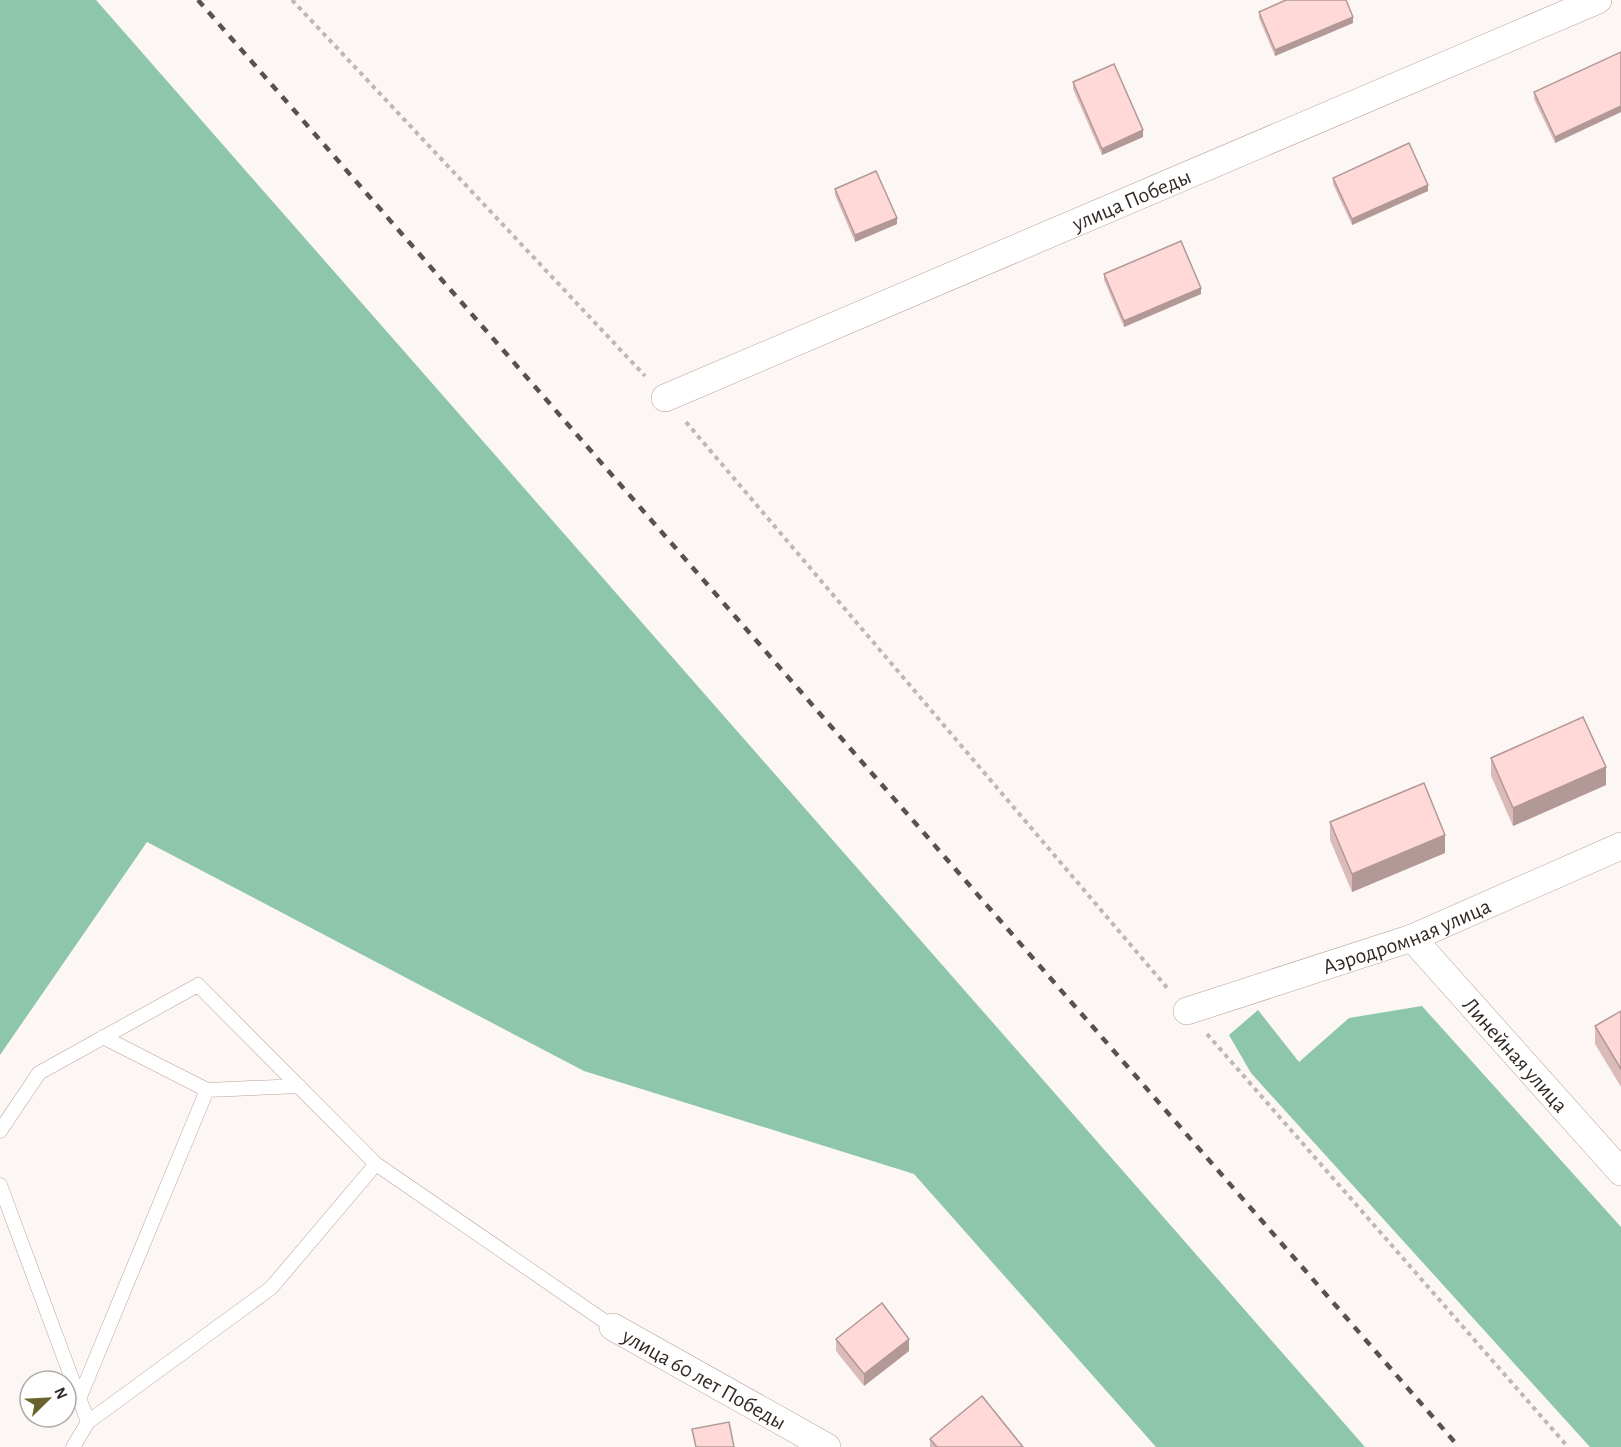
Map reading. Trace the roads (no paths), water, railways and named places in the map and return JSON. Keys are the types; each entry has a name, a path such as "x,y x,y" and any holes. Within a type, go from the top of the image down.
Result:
{"street":[{"name":"улица Победы","path":"665,398 1598,0"},
{"name":"Аэродромная улица","path":"1187,1011 1412,938 1621,846"},
{"name":"Линейная улица","path":"1412,938 1621,1172"},
{"name":"улица 60 лет Победы","path":"613,1327 827,1447"}],"lane":[{"path":"0,1131 39,1073 198,985 376,1164 613,1327"},
{"path":"104,1037 207,1090 299,1086"},
{"path":"79,1399 207,1090"},
{"path":"73,1447 88,1422 271,1288 376,1164"},
{"path":"0,1185 88,1422"}],"railway":[{"path":"198,0 1459,1447"}]}
